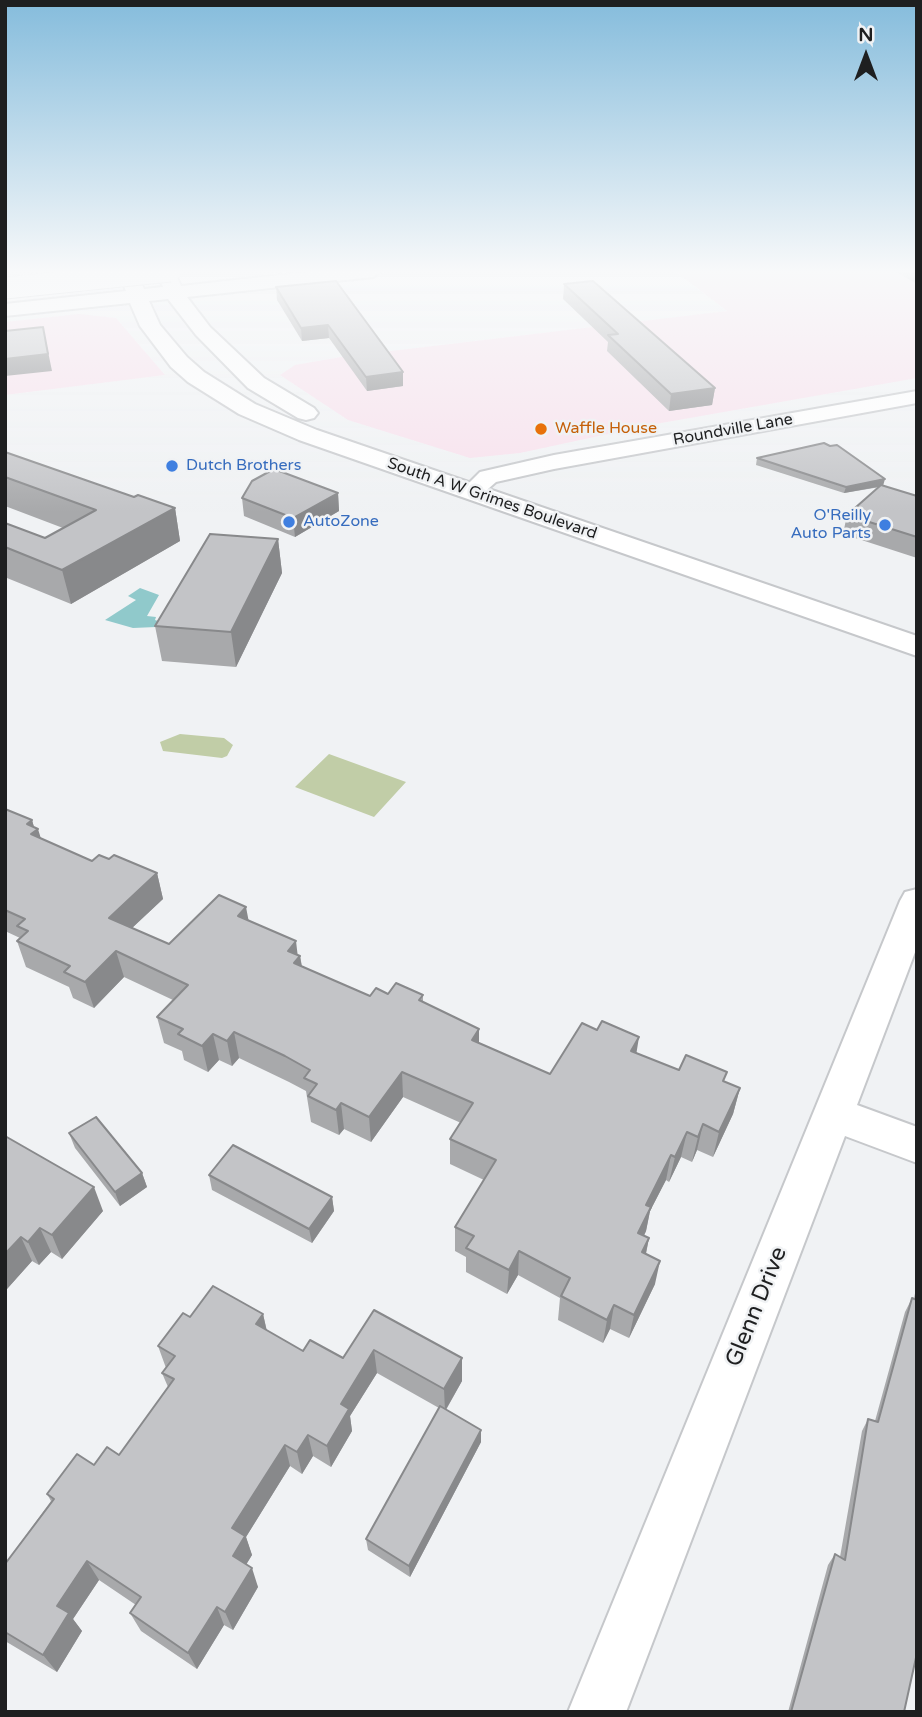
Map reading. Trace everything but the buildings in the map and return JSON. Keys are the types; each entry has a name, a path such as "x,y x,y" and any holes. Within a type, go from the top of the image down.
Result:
{"main road":[{"name":"South A W Grimes Boulevard","path":"171,351 195,377 247,410 308,435 480,484 917,622"},
{"path":"181,351 188,353 213,376 256,383"},
{"name":"South A W Grimes Boulevard","path":"223,351 256,383 304,412 683,568 917,647"}],"street":[{"name":"Roundville Lane","path":"480,484 554,462 917,397"},
{"name":"Glenn Drive","path":"597,1712 917,901"},
{"path":"833,1114 917,1145"}],"shaded area":[{"path":"5,351 144,351 165,375 5,395"},
{"path":"390,351 917,351 917,378 650,425 520,453 470,458 348,420 280,375 295,365"}],"green space":[{"path":"180,734 224,738 233,745 227,756 222,758 163,751 160,742"},
{"path":"329,754 406,782 374,817 295,787"}],"water":[{"path":"140,588 159,595 147,616 156,617 156,627 133,628 105,620 136,600 128,596"}],"place":[{"name":"Waffle House","path":"541,429"},
{"name":"Dutch Brothers","path":"172,466"},
{"name":"AutoZone","path":"289,522"},
{"name":"O'Reilly Auto Parts","path":"885,525"}]}
